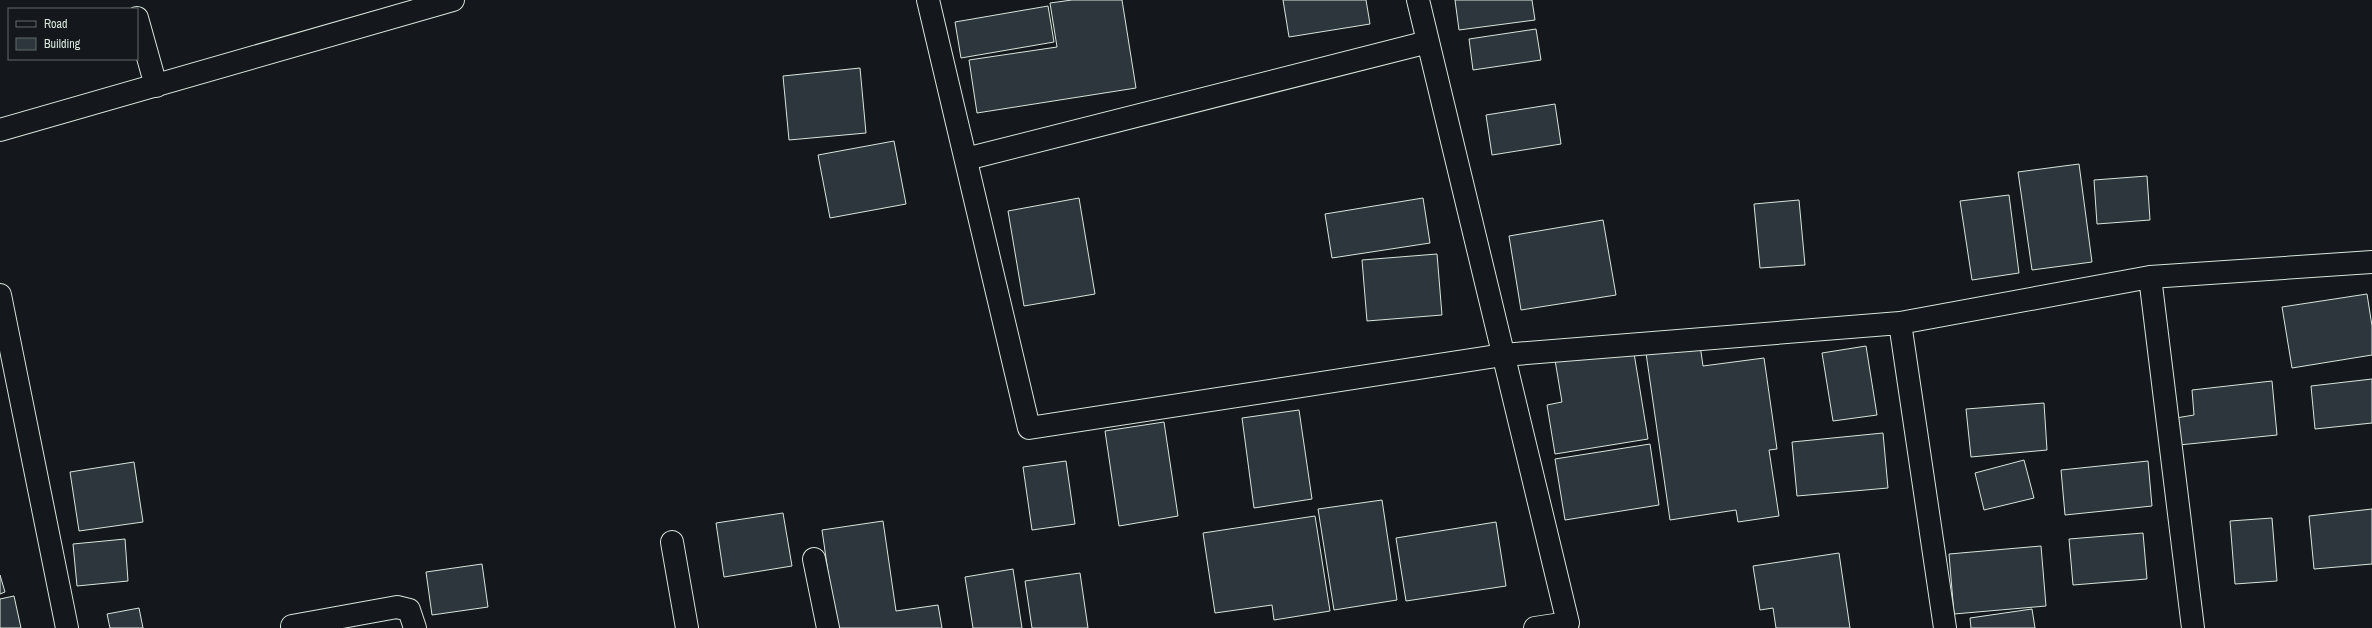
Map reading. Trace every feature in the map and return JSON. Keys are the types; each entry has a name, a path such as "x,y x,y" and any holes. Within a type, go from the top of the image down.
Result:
{"street":[{"path":"0,130 453,0"},
{"path":"928,0 1029,428 1503,354 1900,323 2150,277 2372,262"},
{"path":"1418,0 1568,625 1535,628"},
{"path":"138,22 156,86"},
{"path":"966,159 1428,42"},
{"path":"2150,277 2193,628"},
{"path":"0,295 66,628"},
{"path":"1900,323 1945,628"},
{"path":"672,542 687,628"},
{"path":"814,559 828,628"},
{"path":"292,626 397,607 409,610 415,628"}],"building":[{"path":"1072,0 1122,0 1136,88 977,113 969,60 1057,47 1050,3"},
{"path":"1283,0 1366,0 1370,24 1289,37"},
{"path":"1455,0 1532,0 1535,20 1459,30"},
{"path":"1048,6 1054,42 961,58 955,22"},
{"path":"1536,29 1541,60 1473,70 1469,39"},
{"path":"860,68 866,133 789,140 783,76"},
{"path":"1555,104 1561,144 1492,155 1486,115"},
{"path":"894,141 906,204 830,218 818,155"},
{"path":"2079,164 2092,262 2032,270 2018,172"},
{"path":"2147,176 2150,220 2097,224 2094,180"},
{"path":"2009,195 2019,273 1972,280 1960,201"},
{"path":"1079,198 1095,294 1024,306 1008,211"},
{"path":"1423,198 1430,243 1332,258 1325,214"},
{"path":"1799,200 1805,265 1760,268 1754,204"},
{"path":"1603,220 1616,295 1521,310 1509,236"},
{"path":"1437,254 1442,315 1367,321 1362,260"},
{"path":"2367,294 2372,326 2372,355 2292,368 2282,307"},
{"path":"1700,345 1703,366 1764,358 1777,449 1769,450 1779,516 1738,522 1736,510 1670,520 1646,353"},
{"path":"1866,346 1877,415 1833,421 1822,353"},
{"path":"1633,347 1648,439 1555,454 1547,405 1562,402 1555,360"},
{"path":"2372,379 2372,423 2315,429 2311,386"},
{"path":"2272,381 2277,435 2179,445 2176,418 2194,415 2192,390"},
{"path":"2044,403 2047,450 1971,457 1966,409"},
{"path":"1299,410 1312,499 1254,508 1242,418"},
{"path":"1164,422 1178,516 1119,526 1105,431"},
{"path":"1883,433 1888,488 1797,496 1792,442"},
{"path":"1650,444 1659,505 1565,520 1555,459"},
{"path":"2024,460 2034,498 1984,510 1975,473"},
{"path":"1066,461 1075,524 1032,530 1023,467"},
{"path":"2148,461 2152,506 2065,515 2061,470"},
{"path":"134,462 143,522 79,531 70,472"},
{"path":"1382,500 1397,600 1334,610 1318,509"},
{"path":"2372,509 2372,564 2314,569 2309,516"},
{"path":"783,513 792,566 724,577 716,523"},
{"path":"1315,516 1330,611 1274,620 1272,605 1215,613 1203,533"},
{"path":"2272,518 2277,581 2235,584 2230,521"},
{"path":"883,521 896,611 938,605 942,628 836,628 822,530"},
{"path":"1496,522 1506,586 1406,601 1396,538"},
{"path":"2143,533 2147,579 2073,585 2069,539"},
{"path":"125,539 128,581 77,586 73,544"},
{"path":"2041,546 2046,606 1954,614 1949,554"},
{"path":"1839,553 1850,628 1776,628 1773,608 1760,610 1753,566"},
{"path":"482,564 488,607 432,615 426,572"},
{"path":"1013,569 1022,628 973,628 965,577"},
{"path":"1080,573 1088,628 1032,628 1025,581"},
{"path":"0,575 5,592 0,594"},
{"path":"14,596 21,628 0,628 0,599"},
{"path":"139,608 143,628 110,628 107,614"},
{"path":"2032,609 2035,628 1971,628 1970,618"}]}
